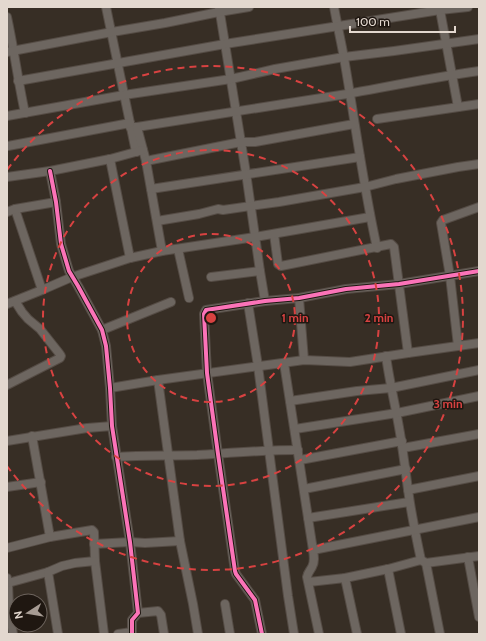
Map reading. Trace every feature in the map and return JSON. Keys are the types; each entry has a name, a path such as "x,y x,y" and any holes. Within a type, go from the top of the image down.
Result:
{"street":[{"path":"106,7 124,95 140,151 146,161 162,251"},
{"path":"11,52 165,23 219,9 249,7"},
{"path":"334,7 344,57 370,217 377,248"},
{"path":"18,81 225,44 440,10 468,7"},
{"path":"219,9 265,300"},
{"path":"440,10 458,107"},
{"path":"7,17 11,52 24,113"},
{"path":"7,116 124,95 231,79 275,69 344,57 479,39"},
{"path":"8,146 236,111 479,71"},
{"path":"377,119 479,104"},
{"path":"146,161 241,142 255,142 354,124"},
{"path":"7,176 50,171 110,159 140,151"},
{"path":"151,189 360,157"},
{"path":"110,159 130,258"},
{"path":"157,221 199,214 218,209 223,210 251,206 365,187 396,179 479,164"},
{"path":"50,171 56,202 61,244 69,271 102,330 106,346 112,426 130,542 138,613"},
{"path":"42,290 11,211 56,202"},
{"path":"458,346 450,276 441,222 479,207"},
{"path":"7,385 60,358 61,356 40,329 11,302 72,277 130,258 178,248 274,234 370,217"},
{"path":"274,234 278,264 281,266 391,244 394,246 408,353"},
{"path":"178,248 189,298"},
{"path":"211,277 260,271"},
{"path":"262,634 256,600 235,571 207,373 204,314 206,310 265,300 299,298 346,289 399,284 479,271"},
{"path":"299,298 304,360"},
{"path":"102,330 171,302"},
{"path":"248,303 258,366 294,634"},
{"path":"110,388 304,360 350,362 479,343"},
{"path":"386,356 402,444 414,530 424,561 440,634"},
{"path":"284,363 313,550 314,562 312,568 308,572 307,577 319,634"},
{"path":"290,401 350,392 391,388 479,370"},
{"path":"158,380 180,541 198,634"},
{"path":"295,429 397,413 479,396"},
{"path":"7,441 88,428 112,426"},
{"path":"300,460 479,434"},
{"path":"32,436 50,537"},
{"path":"116,456 168,456 269,450 298,450"},
{"path":"304,489 406,469"},
{"path":"408,490 479,476"},
{"path":"7,487 41,482"},
{"path":"308,518 409,502"},
{"path":"313,550 479,517"},
{"path":"7,548 50,537 92,530 94,532 95,562 104,634"},
{"path":"94,544 180,541"},
{"path":"309,582 345,578 424,561 479,556"},
{"path":"468,557 479,617"},
{"path":"13,634 9,608 8,580 48,572 62,566 75,563 95,562"},
{"path":"388,569 401,634"},
{"path":"48,572 58,634"},
{"path":"345,578 357,634"},
{"path":"225,604 230,634"},
{"path":"118,634 132,633 132,620 138,613 158,611 164,634"}],"cycle path":[{"path":"50,171 56,202 61,244 69,271 102,330 106,346 112,426 130,542 138,613 132,620 132,634"},
{"path":"262,634 255,600 235,571 207,373 204,314 206,310 265,301 299,298 346,289 399,284 479,271"}]}
